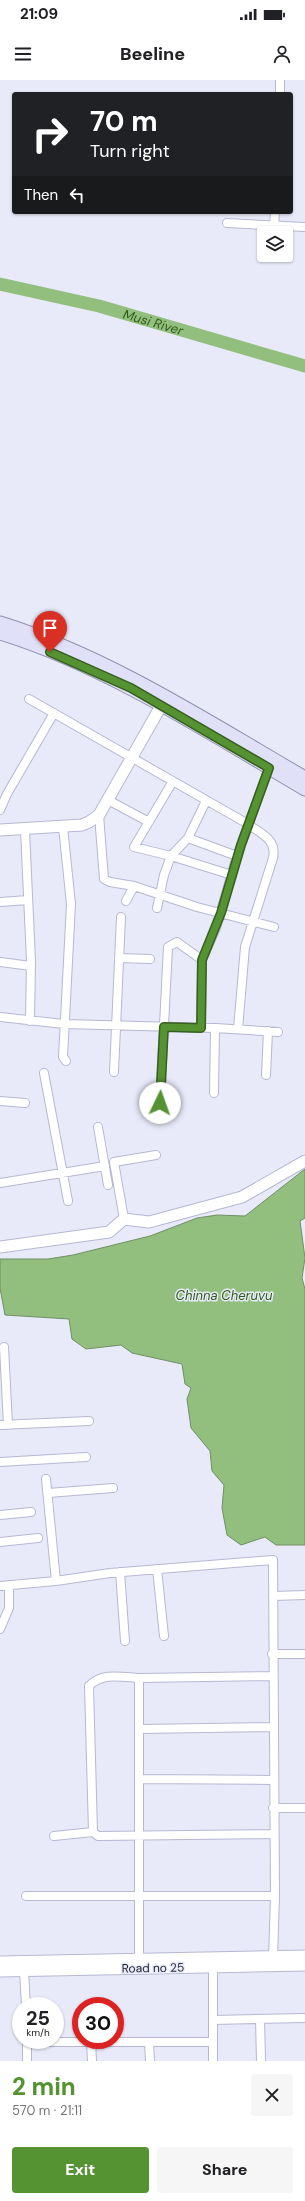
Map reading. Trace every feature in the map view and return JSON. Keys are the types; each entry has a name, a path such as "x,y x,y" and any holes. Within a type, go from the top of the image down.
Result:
{"main road":[{"path":"0,623 67,648 135,680 305,778"},
{"path":"0,633 65,658 131,688 305,788"}],"street":[{"path":"280,80 280,92"},
{"path":"227,224 274,226 275,214"},
{"path":"293,227 305,227"},
{"path":"29,699 248,824 273,843 275,849 245,947 238,1029"},
{"path":"0,830 63,827 89,822 99,815 161,706"},
{"path":"0,810 7,794 54,713"},
{"path":"201,1028 202,960 221,913 237,856 269,768"},
{"path":"173,781 134,847 171,856 232,875"},
{"path":"108,800 150,822"},
{"path":"157,908 164,875 171,856 188,838 206,801"},
{"path":"99,815 104,879 110,882 134,886 221,913 274,927"},
{"path":"63,827 71,904 64,1024 63,1056 66,1060"},
{"path":"25,830 31,966 30,1020"},
{"path":"188,838 237,856"},
{"path":"126,901 134,886"},
{"path":"0,902 28,900"},
{"path":"114,1072 121,917"},
{"path":"160,1103 168,947 177,942 202,960"},
{"path":"119,958 150,959"},
{"path":"0,962 31,966"},
{"path":"0,1017 64,1024 215,1028 278,1032"},
{"path":"214,1094 215,1028"},
{"path":"266,1076 268,1032"},
{"path":"44,1073 68,1201"},
{"path":"0,1101 25,1103"},
{"path":"98,1128 108,1185"},
{"path":"124,1219 114,1162 156,1155"},
{"path":"0,1247 109,1232 124,1219 149,1222 242,1197 305,1161"},
{"path":"0,1183 105,1166"},
{"path":"4,1347 4,1425 89,1421"},
{"path":"0,1462 86,1457"},
{"path":"46,1479 56,1581"},
{"path":"48,1493 113,1488"},
{"path":"0,1515 31,1512"},
{"path":"0,1542 38,1538"},
{"path":"0,1586 56,1581 120,1572 273,1560 272,1654 275,1896 273,1961"},
{"path":"157,1569 164,1636"},
{"path":"120,1572 125,1641"},
{"path":"0,1629 10,1608 9,1585"},
{"path":"273,1596 305,1596"},
{"path":"272,1654 305,1654"},
{"path":"93,1832 89,1686 94,1680 102,1677 139,1678 273,1676"},
{"path":"139,1678 140,1959"},
{"path":"139,1728 273,1727"},
{"path":"139,1779 273,1780"},
{"path":"273,1808 305,1808"},
{"path":"54,1836 93,1832 98,1836 274,1834"},
{"path":"26,1896 275,1896"},
{"name":"Road no 25","path":"0,1971 24,1972 213,1962 273,1961 305,1956"},
{"name":"Road no 25","path":"0,1962 140,1959 213,1962"},
{"name":"Road no 25","path":"273,1961 305,1965"},
{"path":"213,1962 214,2061"},
{"path":"24,1972 25,1997"},
{"path":"213,2020 305,2018"},
{"path":"260,2019 261,2061"},
{"path":"124,2042 213,2042"},
{"path":"149,2042 150,2061"},
{"path":"27,2049 27,2061"},
{"path":"91,2049 92,2061"}],"water":[{"name":"Chinna Cheruvu","path":"305,1169 305,1218 300,1221 305,1258 302,1278 305,1289 305,1545 276,1545 265,1537 241,1545 227,1535 222,1508 224,1485 212,1471 210,1451 191,1428 187,1399 191,1388 185,1384 182,1364 132,1353 121,1345 86,1349 72,1339 69,1319 5,1315 0,1288 0,1259 48,1259 73,1255 150,1236 197,1218 217,1215 245,1216"}],"waterway":[{"name":"Musi River","path":"0,284 99,306 305,366"}],"route":[{"path":"50,652 131,688 269,768 237,856 216,928 202,960 200,970 201,1028 164,1027 160,1103"}]}
